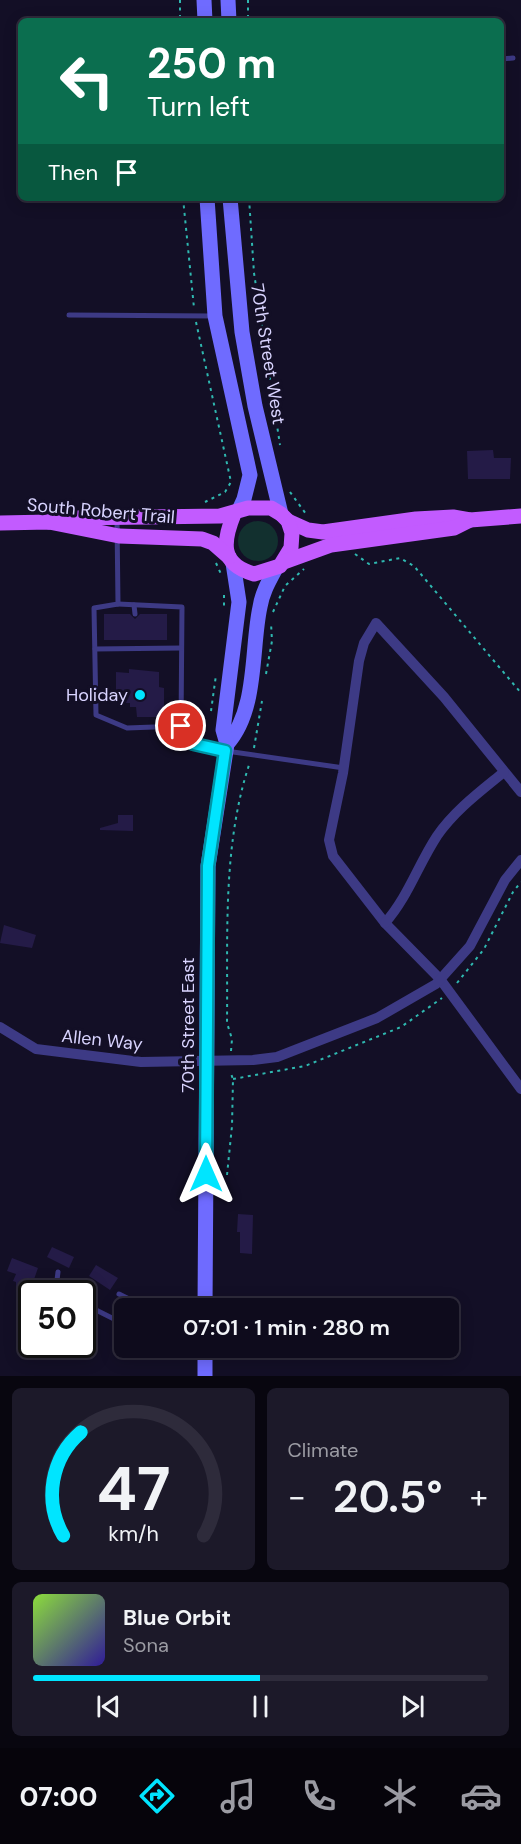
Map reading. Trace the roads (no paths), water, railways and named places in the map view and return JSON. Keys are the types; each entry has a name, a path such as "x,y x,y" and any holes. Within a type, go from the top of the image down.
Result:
{"main road":[{"path":"204,0 205,18"},
{"path":"228,0 229,18"},
{"path":"207,201 215,316 250,475 244,500 225,537 231,560 254,574 331,545 454,528 470,520"},
{"name":"70th Street West","path":"230,201 244,343 255,406 284,517"},
{"path":"49,522 74,518 236,512 262,507 308,530 323,532 416,519 453,517 470,520 521,516"},
{"path":"280,565 291,548 292,540 284,517"},
{"name":"South Robert Trail","path":"0,523 49,522 116,535 158,539 202,539 213,543 231,560"},
{"name":"70th Street East","path":"206,1298 208,866 226,748 223,730 239,602 231,560"},
{"name":"70th Street East","path":"226,748 236,735 250,686 259,608 280,565"},
{"path":"202,1358 205,1376"}],"street":[{"path":"521,792 444,697 376,623 364,643 359,661 344,768 329,840 333,856 385,923 440,979 521,1089"},
{"path":"385,923 402,904 438,835 462,807 504,772"},
{"name":"Allen Way","path":"0,1027 36,1049 141,1062 207,1062 277,1057 377,1018 402,1006 440,979 470,945 505,880 521,860"}],"lane":[{"path":"504,59 513,58"},
{"path":"69,315 215,316"},
{"path":"117,518 118,604"},
{"path":"181,726 127,729 96,715 94,608 118,604 182,607 181,726 194,744 344,768"},
{"path":"134,605 135,614"},
{"path":"134,640 134,649"},
{"path":"95,649 182,648"},
{"path":"57,1280 58,1272"},
{"path":"119,1294 127,1298"},
{"path":"96,1310 114,1319"}],"place":[{"name":"Holiday","path":"140,695"}]}
